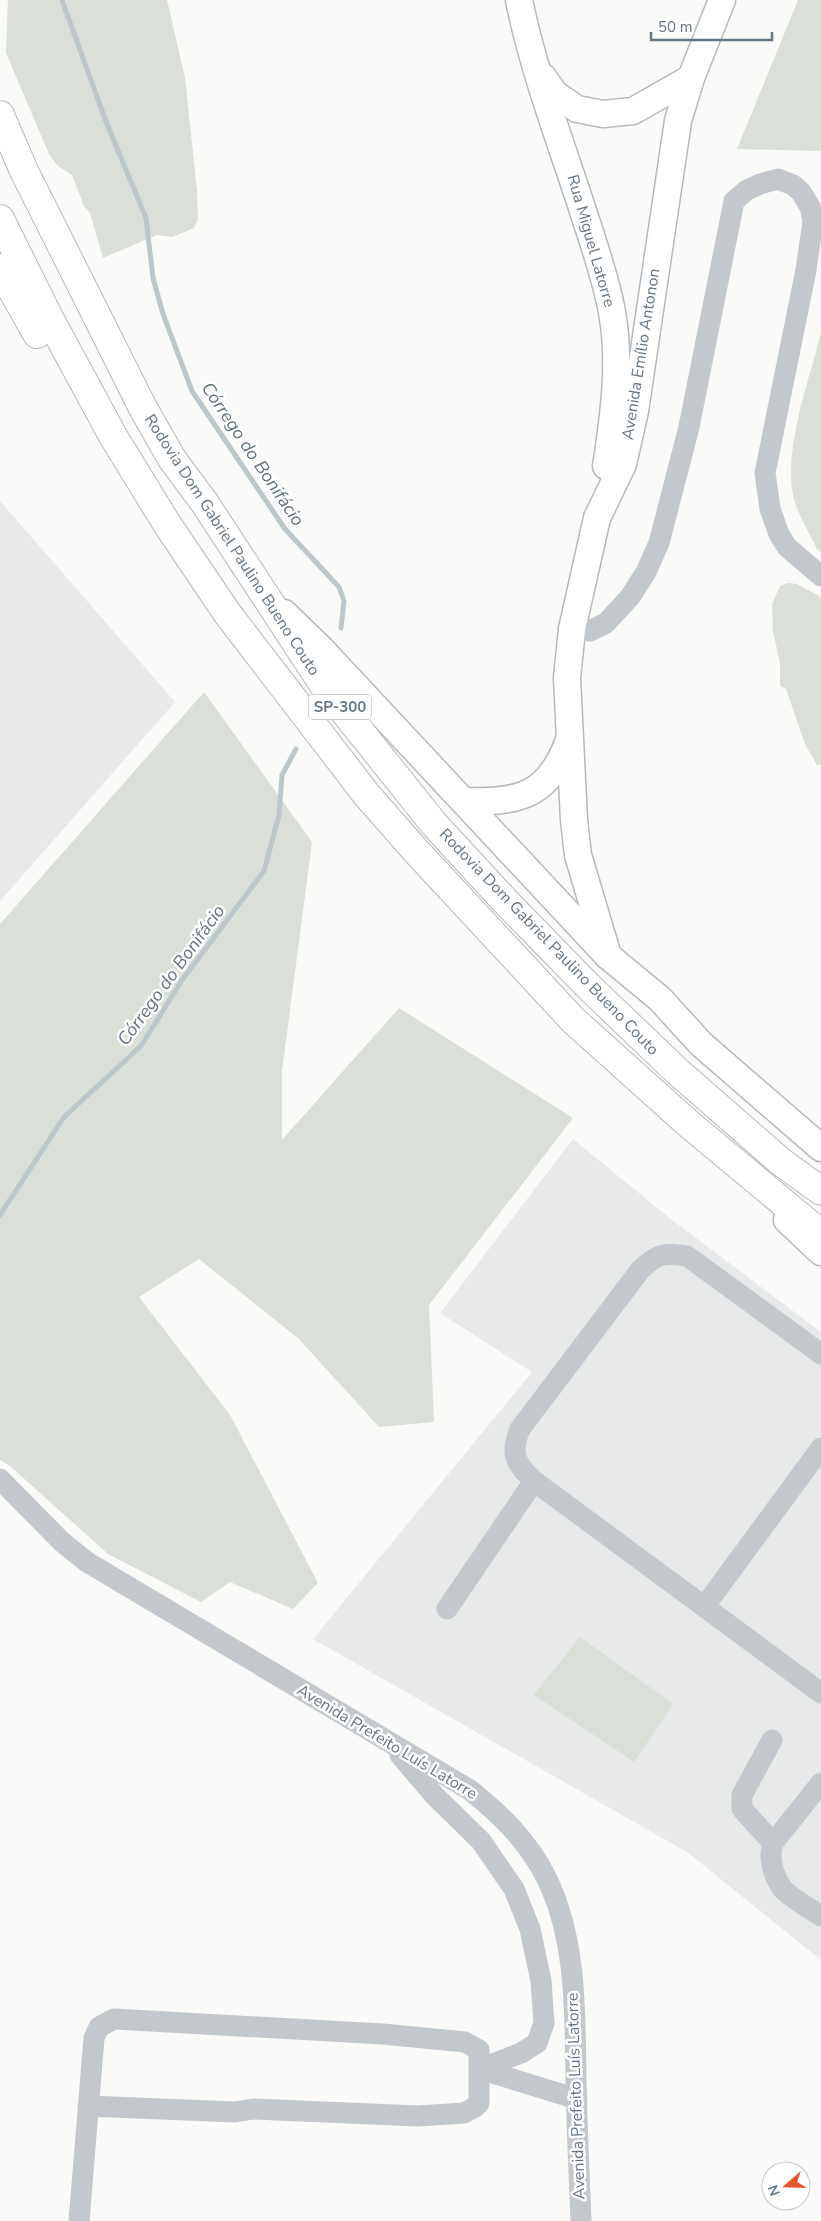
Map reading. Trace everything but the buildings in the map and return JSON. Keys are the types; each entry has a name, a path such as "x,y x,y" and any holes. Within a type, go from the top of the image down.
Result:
{"highway":[{"name":"Rodovia Dom Gabriel Paulino Bueno Couto","path":"0,115 28,179 143,408 172,459 327,690 379,758 434,824 506,902 590,988 678,1072 780,1161 821,1191"},
{"name":"Rodovia Dom Gabriel Paulino Bueno Couto","path":"0,219 48,316 113,436 167,524 227,613 366,794 416,851 573,1020 690,1125 821,1234"},
{"path":"0,268 106,452 154,528 221,625 300,720 366,794"}],"main road":[{"name":"Rua Miguel Latorre","path":"519,0 536,67 602,268 612,312 616,343 614,416 597,518"},
{"name":"Avenida Emílio Antonon","path":"608,956 578,855 574,820 567,678 572,629 597,518 623,464 635,411 678,121 691,78 722,0"},
{"path":"536,67 555,94 577,109 603,114 633,111 691,78"},
{"path":"263,593 321,649 608,956 660,999 701,1044 821,1148"},
{"path":"464,801 490,802 524,796 548,778 562,761 570,739"},
{"path":"690,1125 821,1252"}],"street":[{"path":"572,629 590,631 606,623 630,596 646,572 659,543 689,427 734,201 754,187 778,179 793,185 801,192 810,207 814,221 765,473 770,509 779,534 787,547 821,576"},
{"path":"821,1354 687,1256 671,1254 656,1256 641,1269 520,1429 514,1443 516,1459 523,1471 534,1481 821,1693"},
{"path":"704,1607 821,1448"},
{"name":"Avenida Prefeito Luís Latorre","path":"0,1479 62,1542 87,1562 470,1790 498,1812 514,1828 529,1848 547,1878 566,1939 574,1994 581,2221"},
{"path":"447,1608 534,1481"},
{"path":"772,1740 742,1795 742,1809 773,1843"},
{"path":"389,1741 436,1796 481,1841 514,1889 530,1930 541,1981 544,2023 537,2043 521,2053 480,2069"},
{"path":"821,1783 773,1843 770,1853 772,1864 783,1888 821,1916"},
{"path":"80,2221 88,2106 94,2038 99,2027 114,2019 383,2034 465,2042 479,2050 479,2102 475,2108 464,2112 418,2116 253,2109 235,2112 88,2106"},
{"path":"480,2069 577,2100"}],"shaded area":[{"path":"8,0 167,0 185,78 197,191 198,220 194,228 172,237 157,235 103,258 90,213 84,206 72,175 58,166 49,154 6,53"},
{"path":"798,0 821,0 821,151 737,149"},
{"path":"821,333 821,552 817,549 797,509 791,476 792,456 799,414"},
{"path":"0,501 175,702 0,901"},
{"path":"788,583 797,584 821,597 821,765 817,765 805,744 786,689 780,686 780,663 773,631 772,604 780,586"},
{"path":"204,692 312,842 282,1071 282,1140 399,1008 573,1118 429,1305 434,1422 379,1427 299,1339 199,1259 139,1297 230,1415 318,1583 293,1609 230,1582 201,1602 108,1554 10,1466 0,1460 0,924"},
{"path":"573,1139 672,1220 821,1332 821,1960 687,1852 313,1639 532,1372 440,1313"},
{"path":"580,1637 673,1704 634,1762 534,1695"}],"waterway":[{"name":"Córrego do Bonifácio","path":"62,0 105,119 146,218 153,278 163,314 192,391 285,529 339,587 344,601 341,628"},
{"name":"Córrego do Bonifácio","path":"0,1215 64,1117 141,1046 182,980 264,871 279,815 282,775 296,749"}]}
